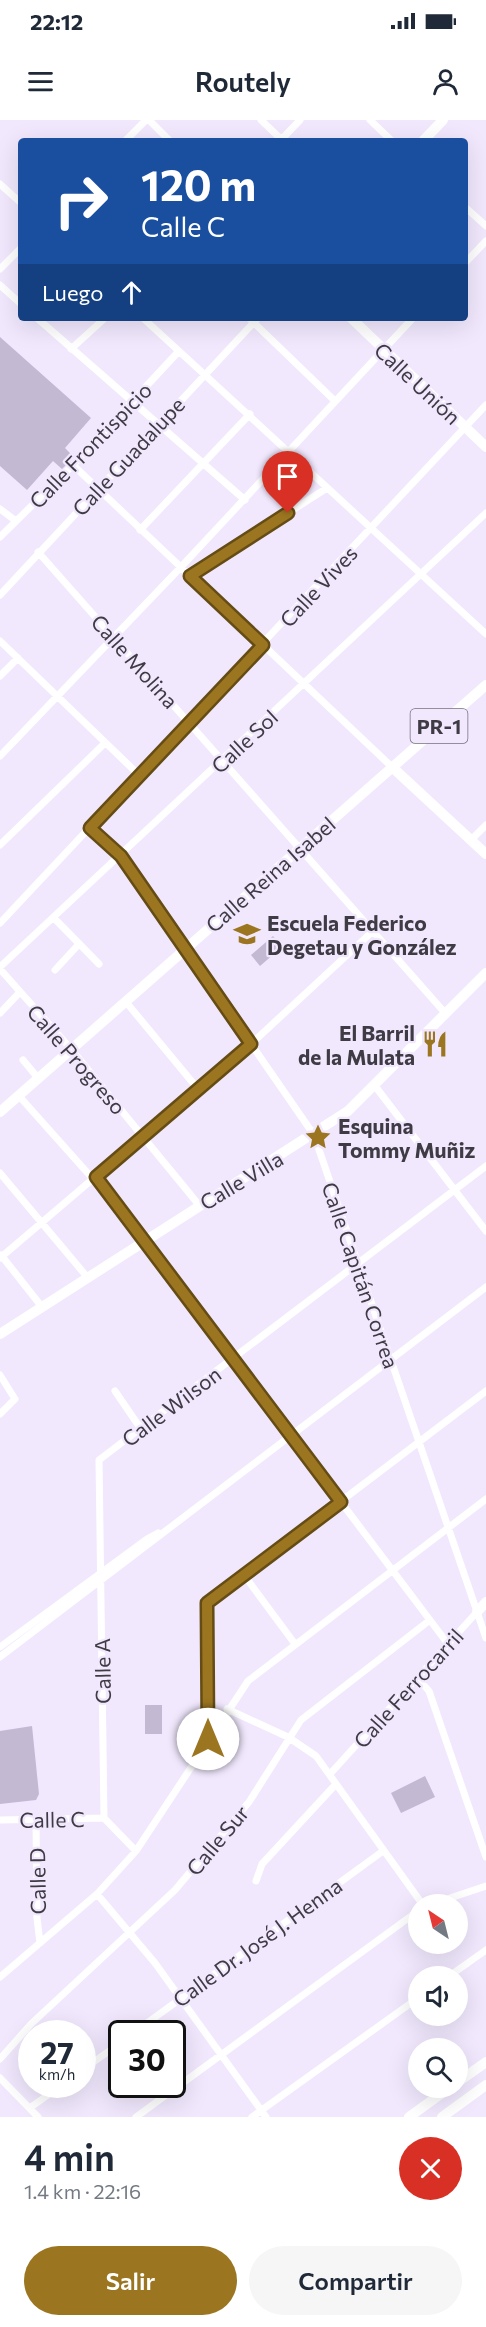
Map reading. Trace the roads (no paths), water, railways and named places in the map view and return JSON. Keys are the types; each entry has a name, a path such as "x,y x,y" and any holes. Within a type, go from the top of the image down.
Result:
{"main road":[{"path":"426,138 443,120"},
{"name":"Calle Unión","path":"354,321 486,447"},
{"name":"Calle Reina Isabel","path":"0,1112 486,684"},
{"name":"PR-1","path":"392,767 486,854"},
{"name":"Calle Villa","path":"2,1329 42,1307 199,1205 314,1135 348,1111 486,973"},
{"name":"Calle Ferrocarril","path":"477,1612 486,1602"},
{"path":"468,2075 486,2062"},
{"path":"442,2117 486,2085"},
{"path":"409,2117 435,2098"}],"street":[{"path":"128,138 147,120 167,138"},
{"path":"261,120 279,138"},
{"path":"283,138 300,120"},
{"path":"370,120 389,138"},
{"path":"0,184 18,199"},
{"path":"468,210 486,226"},
{"path":"468,260 486,241"},
{"path":"0,269 18,251"},
{"path":"0,285 18,301"},
{"path":"40,321 244,500"},
{"path":"71,349 102,321"},
{"path":"146,321 250,414 420,575 486,634"},
{"name":"Calle Guadalupe","path":"0,595 252,321"},
{"path":"254,321 335,401"},
{"path":"0,756 182,567 288,450 410,321"},
{"name":"Calle Frontispicio","path":"0,537 73,465 179,351"},
{"name":"Calle Vives","path":"0,923 486,405"},
{"path":"140,530 250,414"},
{"path":"73,465 392,767"},
{"path":"190,576 327,488"},
{"path":"0,509 16,521"},
{"name":"Calle Sol","path":"0,968 305,685 486,513"},
{"name":"Calle Molina","path":"38,552 446,1014"},
{"path":"0,641 140,775"},
{"path":"0,676 18,658"},
{"path":"0,845 105,743"},
{"path":"471,840 486,825"},
{"name":"Calle Capitán Correa","path":"90,828 121,856 314,1135 417,1443 449,1527 486,1638"},
{"path":"54,918 99,964"},
{"path":"42,1307 1,1256 251,1044 373,931"},
{"path":"55,970 79,944"},
{"name":"Calle Progreso","path":"0,968 19,993 71,1049 199,1205"},
{"path":"0,1013 19,993"},
{"path":"126,1002 198,1089"},
{"path":"22,1060 38,1078"},
{"path":"375,1086 486,1231"},
{"path":"19,1096 94,1178 144,1240 448,1644"},
{"name":"Calle Wilson","path":"99,1478 99,1460 486,1166"},
{"path":"0,1173 88,1278"},
{"path":"0,1647 292,1436 486,1287"},
{"path":"0,1375 15,1399 0,1414"},
{"path":"115,1391 141,1429"},
{"path":"208,1739 207,1603 486,1391"},
{"name":"Calle A","path":"99,1478 104,1818"},
{"path":"0,1977 97,1894 136,1851 227,1709 248,1681 486,1499"},
{"path":"0,1657 152,1543 163,1531"},
{"path":"244,1575 296,1644"},
{"name":"Calle Ferrocarril","path":"330,1774 477,1612"},
{"name":"Calle Sur","path":"0,2059 31,2024 175,1890 249,1802 300,1720 430,1620"},
{"path":"418,1679 429,1691 486,1857"},
{"path":"227,1709 288,1737 316,1756 415,1894"},
{"path":"256,1881 262,1864 336,1784"},
{"path":"104,1818 110,1821 136,1851"},
{"name":"Calle C","path":"0,1821 104,1818"},
{"name":"Calle D","path":"36,1820 37,1918 40,1943"},
{"name":"Calle Dr. José J. Henna","path":"151,2020 382,1851"},
{"path":"462,1894 486,1886"},
{"path":"97,1894 128,1934 155,1963 266,2117"},
{"path":"136,2117 408,1918"},
{"path":"463,1966 486,1950"},
{"path":"252,2117 408,2005"},
{"path":"0,2078 31,2107 38,2117"},
{"path":"31,2107 44,2098"}],"place":[{"name":"Escuela Federico Degetau y González","path":"247,934"},
{"name":"El Barril de la Mulata","path":"435,1044"},
{"name":"Esquina Tommy Muñiz","path":"318,1137"}]}
